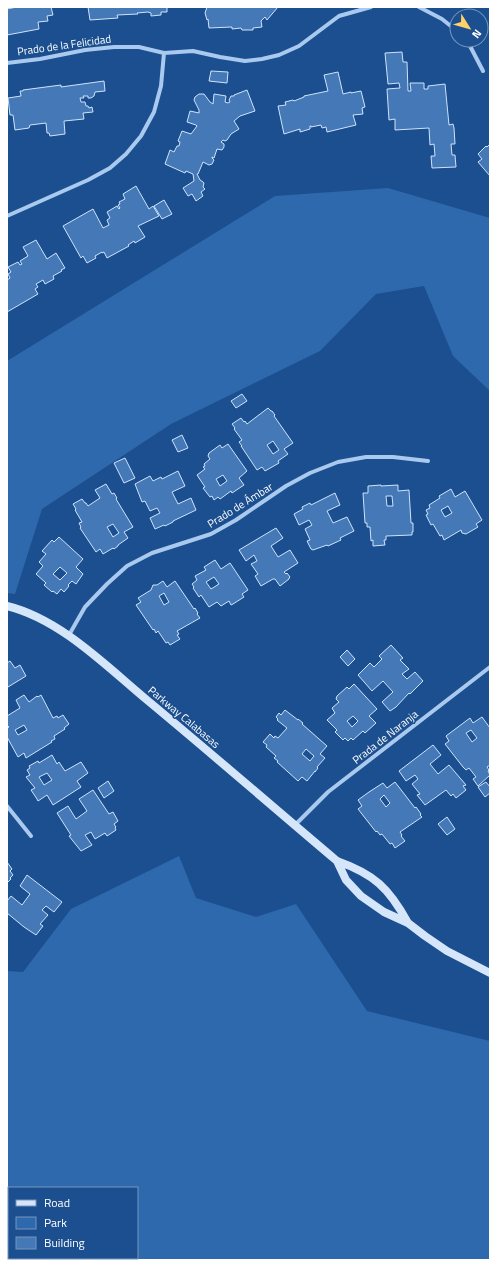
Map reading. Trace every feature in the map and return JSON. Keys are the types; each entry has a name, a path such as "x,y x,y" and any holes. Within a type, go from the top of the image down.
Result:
{"street":[{"name":"Prado de la Felicidad","path":"7,62 40,59 85,50 114,47 139,47 164,54 193,51 245,61 262,59 279,55 299,46 339,16 371,7"},
{"path":"419,7 442,19 449,25"},
{"path":"471,48 483,71"},
{"path":"7,216 88,180 110,168 126,154 141,136 154,112 161,86 164,54"},
{"name":"Prado de Ámbar","path":"69,635 85,607 127,566 152,553 211,534 236,520 286,486 310,473 338,462 366,457 393,456 428,461"},
{"name":"Parkway Calabasas","path":"7,606 36,616 69,635 217,758 337,861 372,877 385,889 400,908 408,923"},
{"name":"Prada de Naranja","path":"294,825 328,792 490,667"},
{"path":"7,806 31,836"},
{"name":"Parkway Calabasas","path":"337,861 346,880 361,896 384,912 408,923 425,936 490,973"}],"green space":[{"path":"388,188 490,218 490,391 453,356 424,286 376,294 320,351 171,424 42,509 15,594 7,593 7,361 275,196"},
{"path":"179,856 196,898 256,917 296,904 367,1011 490,1041 490,1260 7,1260 7,971 23,972 71,909"}],"building":[{"path":"17,7 51,7 53,15 47,16 48,21 38,22 39,29 7,35 7,9"},
{"path":"88,7 167,7 167,12 161,12 161,15 151,16 151,13 148,12 117,15 118,18 90,20"},
{"path":"207,7 278,7 267,20 265,17 261,21 262,27 253,28 253,30 242,30 241,28 232,29 232,27 209,28 208,19 207,20 205,13"},
{"path":"402,52 403,62 407,62 408,91 411,91 410,83 424,83 424,89 428,89 428,86 445,84 449,125 453,124 454,128 455,144 451,144 452,155 455,155 456,167 432,168 431,156 435,156 434,144 430,145 429,128 395,130 395,119 389,120 387,89 400,88 399,83 388,84 385,53"},
{"path":"211,71 228,72 227,83 209,81"},
{"path":"338,72 343,94 361,91 365,107 362,108 363,114 353,115 356,125 327,132 326,127 322,128 321,125 310,126 310,129 300,132 300,129 284,134 278,106 286,105 285,102 294,101 304,96 328,91 324,75"},
{"path":"104,81 105,91 95,92 94,96 91,98 88,98 88,96 83,96 84,98 80,98 81,102 85,102 86,106 89,108 92,107 93,112 83,113 84,119 64,121 65,134 50,136 49,133 47,133 46,123 30,125 29,128 15,130 13,115 10,115 8,98 21,96 20,91"},
{"path":"247,90 255,111 240,116 234,121 239,129 231,134 227,140 223,140 221,142 224,144 224,147 222,150 217,149 214,158 212,157 214,160 212,164 209,165 203,162 197,174 200,180 204,183 203,187 205,189 201,192 203,196 196,201 192,194 188,196 183,188 194,181 193,174 186,171 185,173 165,164 170,150 174,152 177,146 179,146 180,142 178,141 182,131 191,134 197,126 187,122 190,111 199,113 194,100 195,97 199,94 204,94 213,104 214,94 226,96 225,102 228,103 230,102 229,100 231,96"},
{"path":"490,144 490,176 478,162 482,159 478,154"},
{"path":"136,186 149,209 153,206 159,216 138,226 145,237 135,243 134,241 128,245 129,246 107,258 104,252 102,252 95,256 96,258 87,263 83,256 81,258 63,226 93,209 103,228 109,225 107,220 110,218 107,212 117,206 119,209 119,202 125,199 123,194"},
{"path":"164,200 172,214 162,219 154,206"},
{"path":"36,240 47,259 56,253 65,268 53,276 54,279 45,284 43,280 36,284 38,287 35,289 38,294 7,312 7,280 10,278 8,274 11,272 8,267 18,262 20,265 22,264 20,261 28,256 23,247"},
{"path":"242,394 247,401 236,408 231,401"},
{"path":"268,408 275,415 274,416 293,443 284,449 288,454 278,461 279,463 265,471 262,467 257,470 241,446 239,442 242,440 232,424 241,418 247,424","holes":["273,441 279,450 273,454 267,445"]},
{"path":"182,435 188,448 178,452 172,440"},
{"path":"228,444 247,471 239,478 244,485 232,493 231,491 220,499 218,497 214,500 212,496 210,497 203,488 205,487 197,475 205,469 203,467 205,466 204,464 210,459 208,456 209,453 220,445 222,448","holes":["223,475 227,481 220,486 216,479"]},
{"path":"125,458 135,478 124,483 114,463"},
{"path":"178,471 185,486 172,492 178,504 191,498 196,510 165,526 164,525 155,529 150,518 160,513 157,508 150,511 145,501 142,502 135,484 150,476 153,481 161,477 162,479"},
{"path":"106,484 112,494 114,493 133,527 124,532 128,538 114,549 113,548 103,554 100,549 96,552 80,528 79,523 82,522 73,504 82,499 88,506 100,498 95,490","holes":["113,524 119,533 113,537 107,527"]},
{"path":"398,485 398,491 409,490 411,523 413,523 412,535 386,536 386,540 384,540 385,545 373,546 370,527 367,527 367,523 365,523 363,493 368,493 368,486","holes":["386,496 392,496 393,506 387,506"]},
{"path":"451,489 455,497 465,491 482,520 476,524 478,527 466,534 462,533 461,530 444,540 433,524 431,525 426,515 428,514 426,510 430,508 429,505 440,498 439,496","holes":["448,506 452,513 445,517 441,510"]},
{"path":"335,493 340,505 327,511 333,523 347,517 354,531 340,538 341,540 328,546 327,545 313,550 307,541 310,540 305,529 312,525 309,520 299,525 294,514 303,509 302,507 310,503 311,505"},
{"path":"276,528 283,538 271,546 278,557 290,550 298,563 284,572 290,577 280,586 275,579 273,579 261,586 255,576 258,574 251,564 257,561 254,555 246,561 239,550"},
{"path":"59,537 83,559 76,567 83,574 76,584 72,581 64,592 61,589 57,594 53,591 52,592 44,585 46,583 36,574 43,566 39,562 46,554 42,551 52,540 54,542","holes":["60,567 67,573 60,580 53,574"]},
{"path":"215,560 221,569 230,563 248,590 242,594 244,597 231,605 229,601 221,606 217,602 209,607 201,595 199,597 192,584 197,580 195,576 206,570 204,567","holes":["214,577 219,584 211,589 206,582"]},
{"path":"163,581 167,587 175,581 194,609 195,608 200,618 177,631 179,634 177,635 180,639 170,645 168,642 166,643 158,631 156,633 154,629 153,630 136,605 141,602 138,598 151,590 153,585 157,585","holes":["164,593 169,602 164,605 159,596"]},
{"path":"391,645 403,658 400,660 409,669 402,674 407,679 415,672 423,681 390,711 382,702 393,692 383,681 372,691 358,675 370,663 374,667 382,659 379,656"},
{"path":"347,650 355,659 348,666 340,657"},
{"path":"10,661 15,668 20,665 26,676 8,687 7,663"},
{"path":"354,684 377,709 369,716 376,723 365,733 363,731 353,740 351,738 348,741 345,738 343,740 335,732 337,730 327,720 335,713 332,708 339,702 336,699 337,696 347,687 349,689","holes":["353,716 358,721 352,727 347,721"]},
{"path":"24,695 29,702 41,695 53,718 57,716 58,718 63,715 69,724 64,728 65,729 54,736 55,739 51,741 52,742 26,758 24,753 18,757 7,737 7,728 9,727 7,725 7,716 20,708 16,700","holes":["24,725 27,730 18,735 15,730"]},
{"path":"285,710 303,723 302,724 327,746 320,754 325,758 307,781 302,777 298,781 277,762 278,761 274,758 276,756 266,747 267,745 263,742 270,734 274,738 275,736 278,738 287,728 277,720 278,719 276,717 279,713 281,715","holes":["306,749 314,756 310,761 302,754"]},
{"path":"482,717 490,728 490,765 487,767 490,775 478,786 473,779 476,777 469,768 466,770 463,767 445,744 449,741 446,736 470,718 473,723","holes":["471,730 477,738 472,742 466,733"]},
{"path":"433,745 441,755 430,764 438,774 449,765 466,785 463,786 466,790 456,798 453,794 451,796 446,790 425,805 417,795 420,794 412,784 418,779 415,775 406,781 399,771"},
{"path":"52,755 57,764 59,762 65,771 81,762 88,773 77,781 81,787 53,805 47,795 38,801 31,790 35,788 26,777 30,775 27,770 30,768 29,766 38,761 39,763","holes":["47,773 52,780 44,785 39,777"]},
{"path":"108,781 114,791 104,798 98,788"},
{"path":"395,782 415,808 416,807 422,817 400,832 405,841 395,848 392,843 390,844 382,834 380,835 377,831 376,832 358,809 362,806 358,800 369,792 383,783 387,788","holes":["384,795 390,803 386,807 380,799"]},
{"path":"486,782 490,787 490,793 485,797 478,787"},
{"path":"93,790 109,814 113,812 118,821 114,824 116,830 107,836 105,833 95,839 91,832 85,835 92,845 81,851 69,836 71,835 57,813 68,806 76,819 87,811 79,799"},
{"path":"447,817 455,829 447,835 438,824"},
{"path":"7,862 12,869 10,871 13,875 7,883"},
{"path":"27,875 62,902 54,912 46,906 42,910 48,915 40,924 43,926 36,935 7,913 7,901 11,896 22,905 30,894 20,886"}]}
